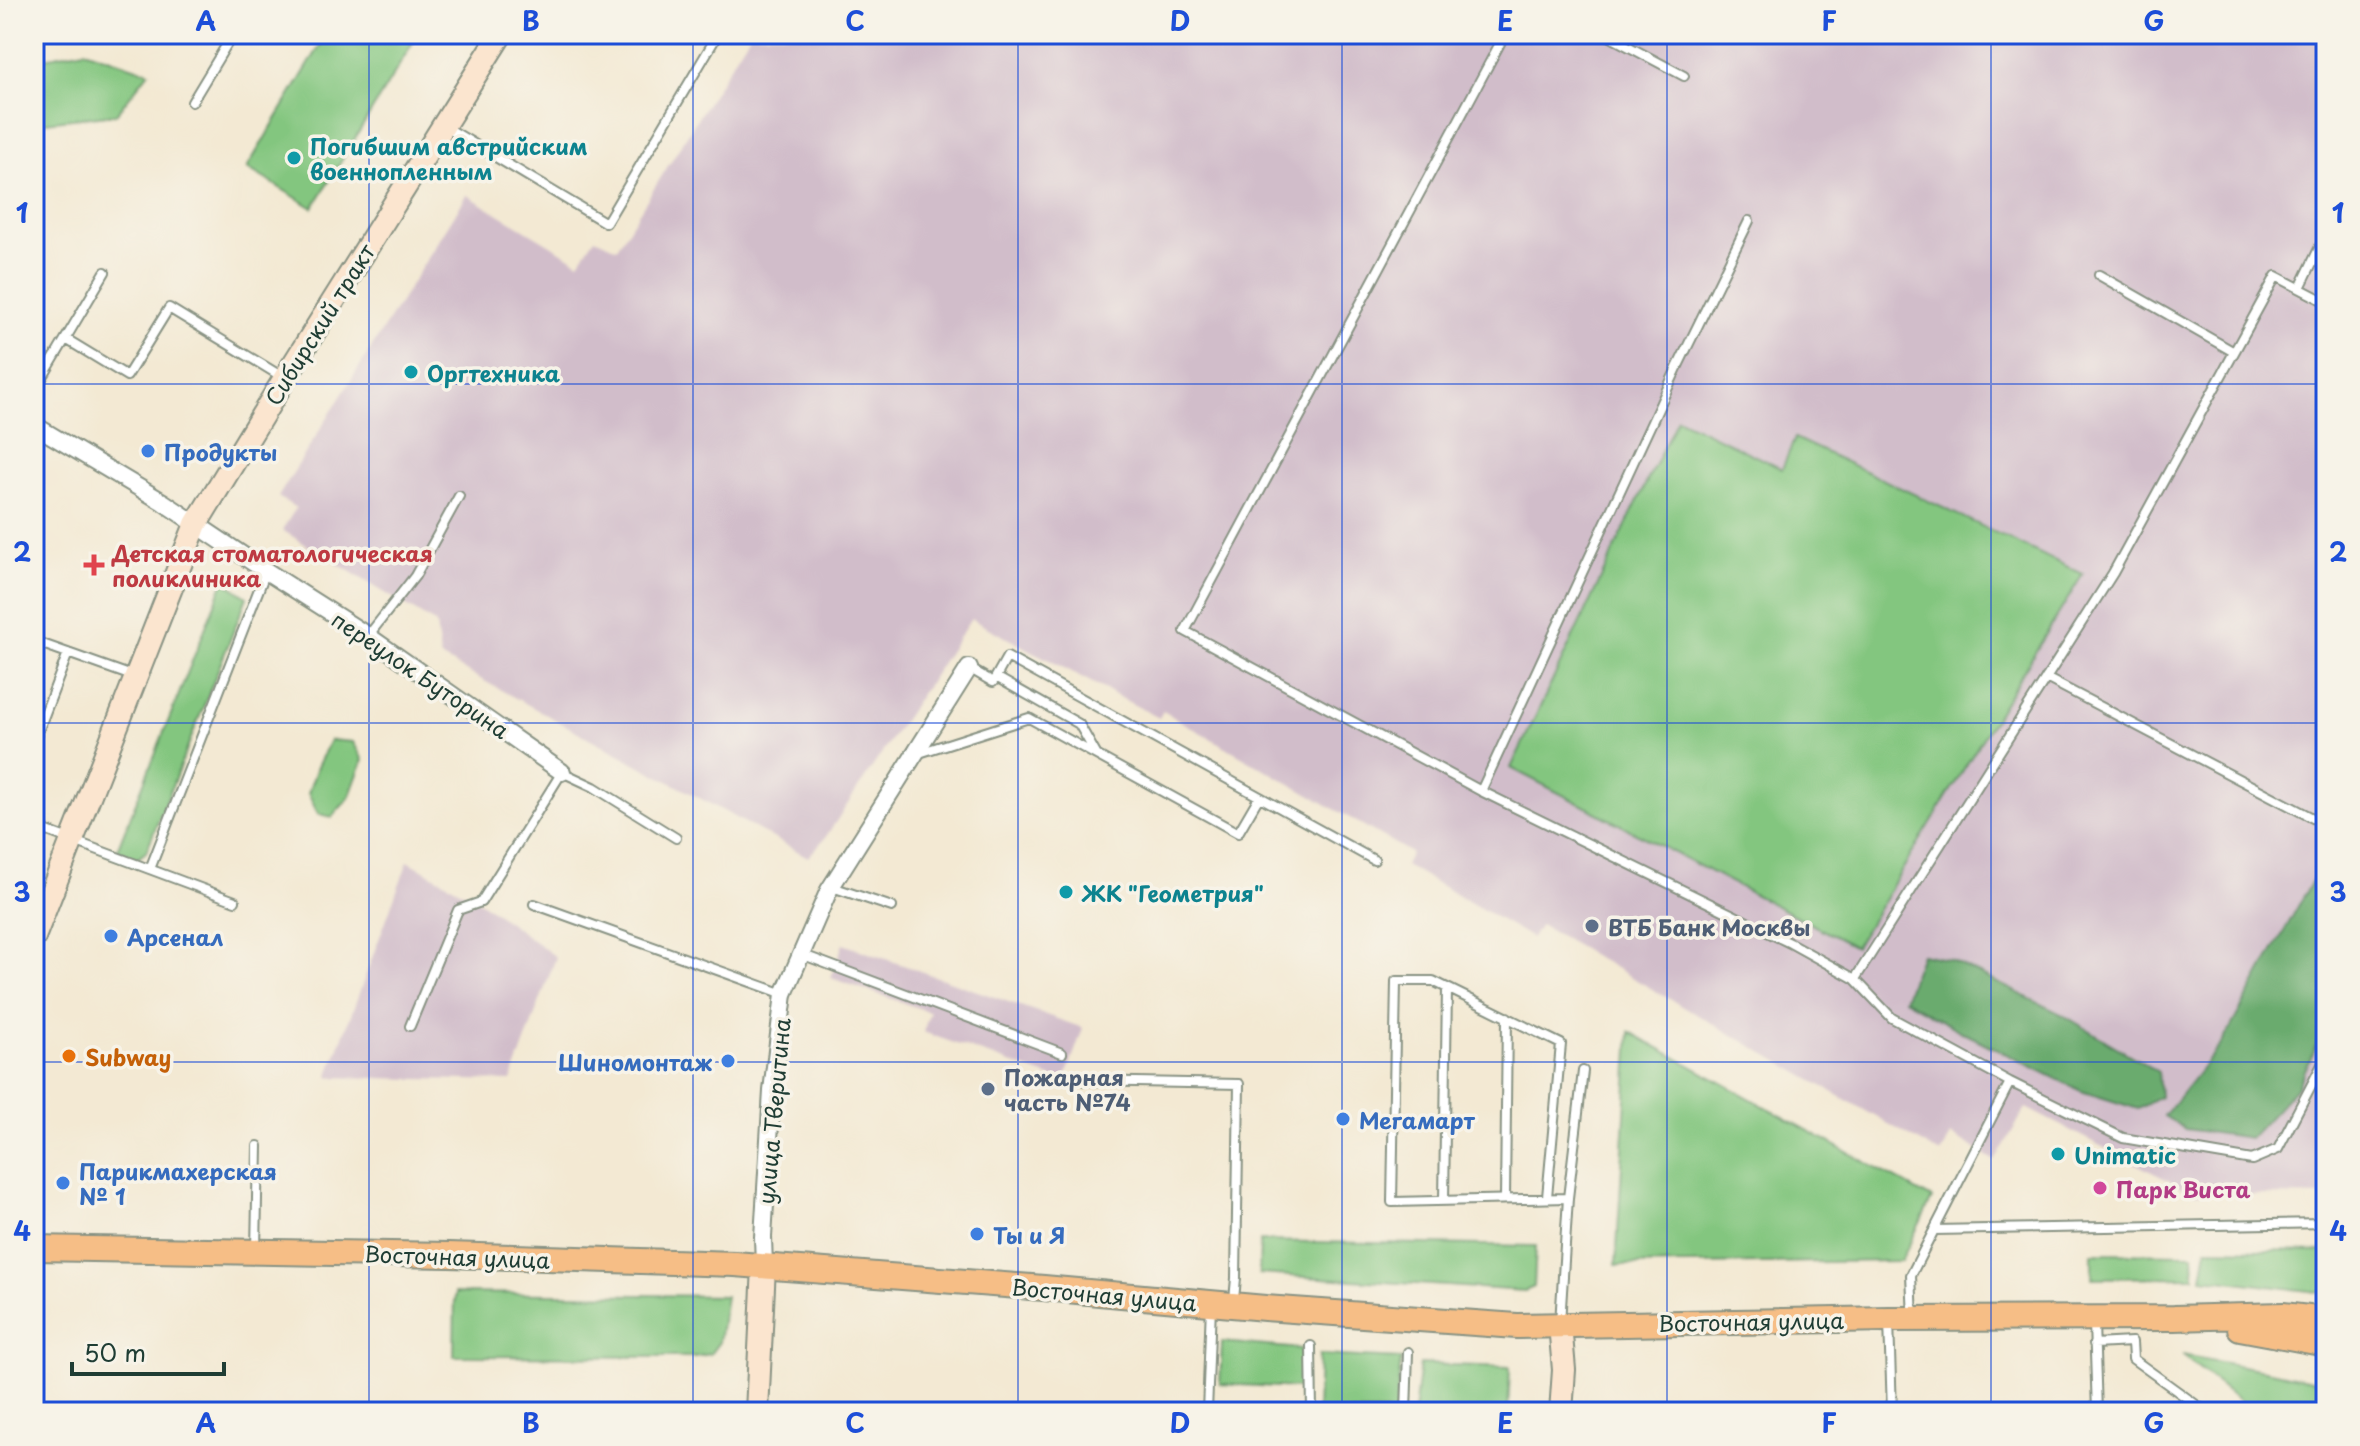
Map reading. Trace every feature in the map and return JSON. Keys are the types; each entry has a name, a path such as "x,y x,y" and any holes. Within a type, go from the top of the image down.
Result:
{"main road":[{"name":"Сибирский тракт","path":"34,937 196,524 501,34"},
{"path":"34,1240 69,1248"},
{"name":"Восточная улица","path":"34,1248 449,1255 764,1266 1517,1326 2283,1315 2326,1320"},
{"path":"34,1255 69,1248"},
{"name":"улица Тверитина","path":"757,1412 764,1266"},
{"name":"Восточная улица","path":"2174,1318 2278,1333 2326,1344"},
{"path":"1560,1324 1564,1370 1561,1412"}],"street":[{"name":"переулок Буторина","path":"34,425 196,524 368,636 562,772"},
{"name":"улица Тверитина","path":"764,1266 772,1091 784,994 832,887 969,668"}],"lane":[{"path":"192,102 233,34"},
{"path":"443,126 606,223 718,34"},
{"path":"1505,34 1185,631 1481,791 1790,943 1855,979 1892,1018 2123,1138 2252,1160 2278,1149 2326,1057"},
{"path":"1605,34 1684,76"},
{"path":"1481,791 1749,221"},
{"path":"2300,288 2326,234"},
{"path":"34,392 105,272"},
{"path":"2099,275 2234,352"},
{"path":"1855,979 2113,573 2276,276 2326,302"},
{"path":"66,339 127,376 169,308 285,378"},
{"path":"368,636 415,576 459,496"},
{"path":"150,869 266,571"},
{"path":"34,641 136,677"},
{"path":"34,742 68,653"},
{"path":"969,668 993,682 1007,657 1374,860"},
{"path":"996,677 1079,724 1096,755"},
{"path":"2046,678 2326,825"},
{"path":"914,754 1029,718 1238,833 1259,797"},
{"path":"410,1026 458,910 481,902 562,772 594,787 676,838"},
{"path":"34,826 235,901"},
{"path":"832,887 892,907"},
{"path":"534,904 784,994"},
{"path":"801,953 1062,1053"},
{"path":"1547,1197 1561,1044 1433,981 1396,981 1392,1202 1568,1198"},
{"path":"1444,1201 1447,988"},
{"path":"1505,1199 1507,1017"},
{"path":"1560,1324 1568,1198 1583,1071"},
{"path":"1084,1081 1239,1084 1236,1278 1222,1304 1207,1412"},
{"path":"1892,1412 1901,1319 1911,1275 2010,1082"},
{"path":"256,1251 258,1146"},
{"path":"1934,1230 2326,1223"},
{"path":"2093,1318 2097,1412"},
{"path":"2094,1344 2132,1342 2133,1359 2206,1412"},
{"path":"1311,1346 1312,1412"},
{"path":"1406,1412 1408,1352"}],"shaded area":[{"path":"750,34 2326,34 2326,1196 2195,1194 2026,1108 1995,1161 1951,1135 1941,1154 1540,925 1532,938 1405,865 1411,853 1163,711 1159,718 971,619 825,838 808,857 440,657 436,624 282,530 296,508 278,497 467,195 579,262 595,238 617,248"},
{"path":"408,861 481,902 556,957 511,1081 328,1077"},
{"path":"843,944 1083,1028 1064,1082 923,1032 930,1012 831,978"}],"green space":[{"path":"327,34 418,34 313,208 247,168"},
{"path":"84,50 149,72 116,114 37,123 34,115 34,60"},
{"path":"1677,418 1782,469 1795,438 2083,574 1855,947 1511,768"},
{"path":"224,581 247,597 146,852 137,859 117,850"},
{"path":"330,740 353,742 363,760 349,798 332,817 318,814 308,793"},
{"path":"2326,856 2326,1027 2297,1087 2250,1138 2185,1129 2164,1116 2222,1043"},
{"path":"1921,954 1951,960 2063,1015 2158,1072 2160,1097 2138,1109 2081,1091 1960,1031 1904,999"},
{"path":"1630,1032 1932,1199 1901,1261 1616,1265"},
{"path":"1260,1241 1536,1246 1534,1287 1525,1291 1259,1274"},
{"path":"2207,1249 2326,1251 2326,1293 2202,1278"},
{"path":"2092,1253 2193,1254 2194,1277 2092,1278"},
{"path":"455,1293 726,1296 719,1342 710,1354 694,1357 454,1356"},
{"path":"1222,1342 1301,1349 1299,1388 1220,1384"},
{"path":"1319,1355 1401,1359 1395,1412 1317,1412"},
{"path":"2182,1355 2326,1383 2326,1412 2254,1412"},
{"path":"1420,1364 1510,1367 1508,1412 1414,1412"}],"place":[{"name":"Погибшим австрийским военнопленным","path":"294,158"},
{"name":"Оргтехника","path":"411,372"},
{"name":"Продукты","path":"148,451"},
{"name":"Детская стоматологическая поликлиника","path":"94,565"},
{"name":"ЖК \"Геометрия\"","path":"1066,892"},
{"name":"ВТБ Банк Москвы","path":"1592,926"},
{"name":"Арсенал","path":"111,936"},
{"name":"Subway","path":"69,1056"},
{"name":"Шиномонтаж","path":"728,1061"},
{"name":"Пожарная часть №74","path":"988,1089"},
{"name":"Мегамарт","path":"1343,1119"},
{"name":"Unimatic","path":"2058,1154"},
{"name":"Парикмахерская № 1","path":"63,1183"},
{"name":"Парк Виста","path":"2100,1188"},
{"name":"Ты и Я","path":"977,1234"}]}
